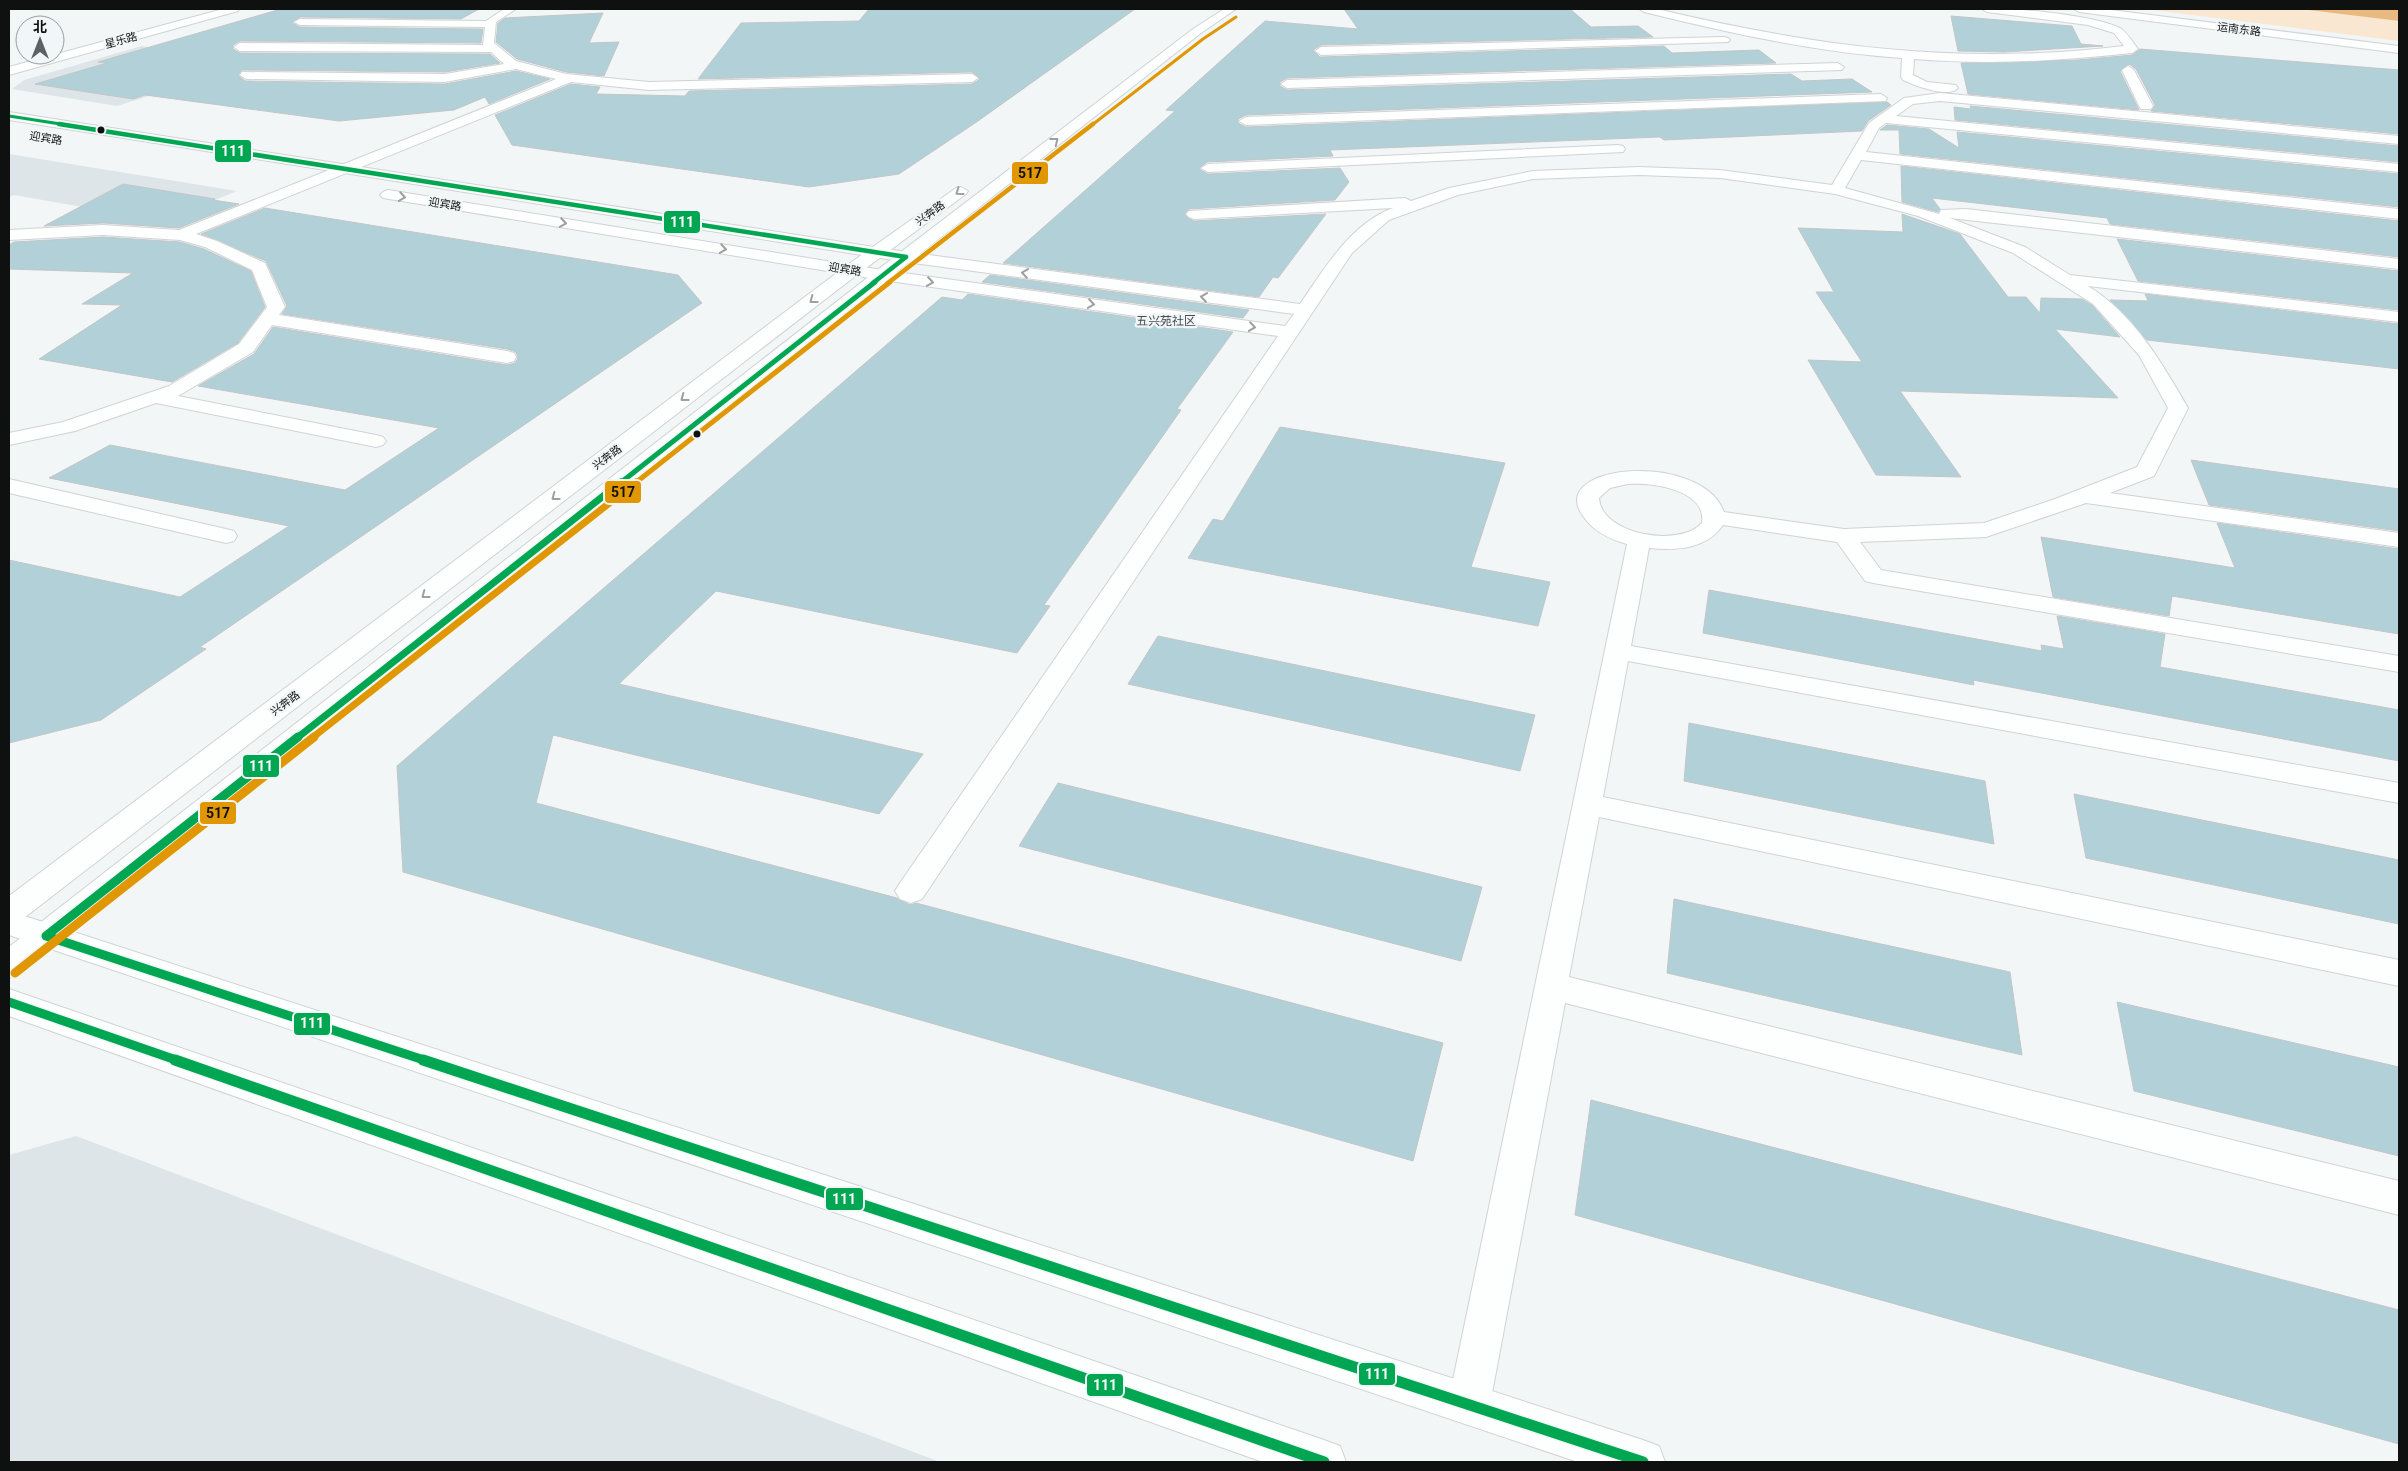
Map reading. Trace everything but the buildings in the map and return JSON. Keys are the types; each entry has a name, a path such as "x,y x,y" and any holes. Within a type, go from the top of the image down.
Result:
{"street":[{"name":"星乐路","path":"65,48 210,9"},
{"name":"星乐路","path":"9,71 234,9"},
{"path":"300,22 490,24 511,9"},
{"path":"1104,86 1211,9"},
{"path":"906,257 1197,31 1231,9"},
{"path":"1197,31 1247,9"},
{"path":"1644,9 1782,40 1908,56 2018,60 2084,57 2132,50 2118,31 2089,22 1987,9"},
{"name":"运南东路","path":"2079,9 2399,50"},
{"path":"490,24 488,44 516,65 570,78 649,86 972,78"},
{"path":"1321,51 1724,40"},
{"path":"1514,46 1591,122"},
{"path":"240,47 494,49"},
{"path":"1908,56 1907,77 1924,85 2399,128"},
{"path":"246,75 445,78 516,65"},
{"path":"1287,84 1838,67"},
{"path":"2128,70 2146,106"},
{"path":"181,235 315,183 570,78"},
{"path":"1836,190 1874,126 1909,101 1940,97 2399,140"},
{"path":"1246,121 1881,98"},
{"name":"迎宾路","path":"9,116 348,169 880,264"},
{"path":"1883,119 2399,168"},
{"path":"1605,136 1640,171"},
{"path":"1208,168 1618,149"},
{"path":"1856,155 2399,214"},
{"path":"911,891 1346,250 1383,217 1454,192 1533,175 1640,171 1720,174 1836,190 1923,213 2019,250 2099,300 2147,353 2178,408 2146,471 1986,530 1844,536 1715,518"},
{"path":"286,178 344,187"},
{"name":"兴奔路","path":"880,264 968,186"},
{"name":"迎宾路","path":"373,192 852,270 880,264"},
{"path":"1194,214 1426,201"},
{"path":"1923,213 1966,214 2399,264"},
{"path":"9,235 103,230 181,235 211,244 259,267 276,308 246,348 176,390 68,426 9,439"},
{"path":"9,965 880,264 906,257 1304,310"},
{"path":"880,264 1290,332"},
{"name":"兴奔路","path":"9,913 852,270"},
{"path":"2064,278 2399,317"},
{"path":"267,318 508,358"},
{"path":"154,397 376,441"},
{"path":"1632,477 1671,481 1703,497 1712,507 1715,518 1712,528 1700,537 1683,542 1661,543 1639,540 1618,533 1601,523 1590,512 1587,501 1590,492 1600,484 1632,477"},
{"path":"9,486 226,536"},
{"path":"2084,495 2399,540"},
{"path":"1844,536 1873,576 2399,664"},
{"path":"1469,1404 1639,540"},
{"path":"1617,651 2399,793"},
{"path":"1587,804 2399,973"},
{"path":"9,923 1643,1462"},
{"path":"1551,986 2399,1198"},
{"path":"9,1002 1324,1462"}],"shaded area":[{"path":"2144,9 2300,9 2399,21 2399,41"},
{"path":"2300,9 2399,9 2399,21"},
{"path":"142,46 192,53 190,83 117,106 12,89 24,80"},
{"path":"9,154 237,191 163,221 14,195 9,197"},
{"path":"76,1136 940,1462 9,1462 9,1155"}],"transit line":[{"name":"517","path":"15,973 888,283 1203,39 1236,17"},
{"name":"111","path":"9,116 906,257"},
{"name":"111","path":"46,936 906,257"},
{"name":"111","path":"46,936 1643,1462"},
{"name":"111","path":"9,1002 1324,1462"}],"district":[{"name":"五兴苑社区","path":"1166,321"}]}
